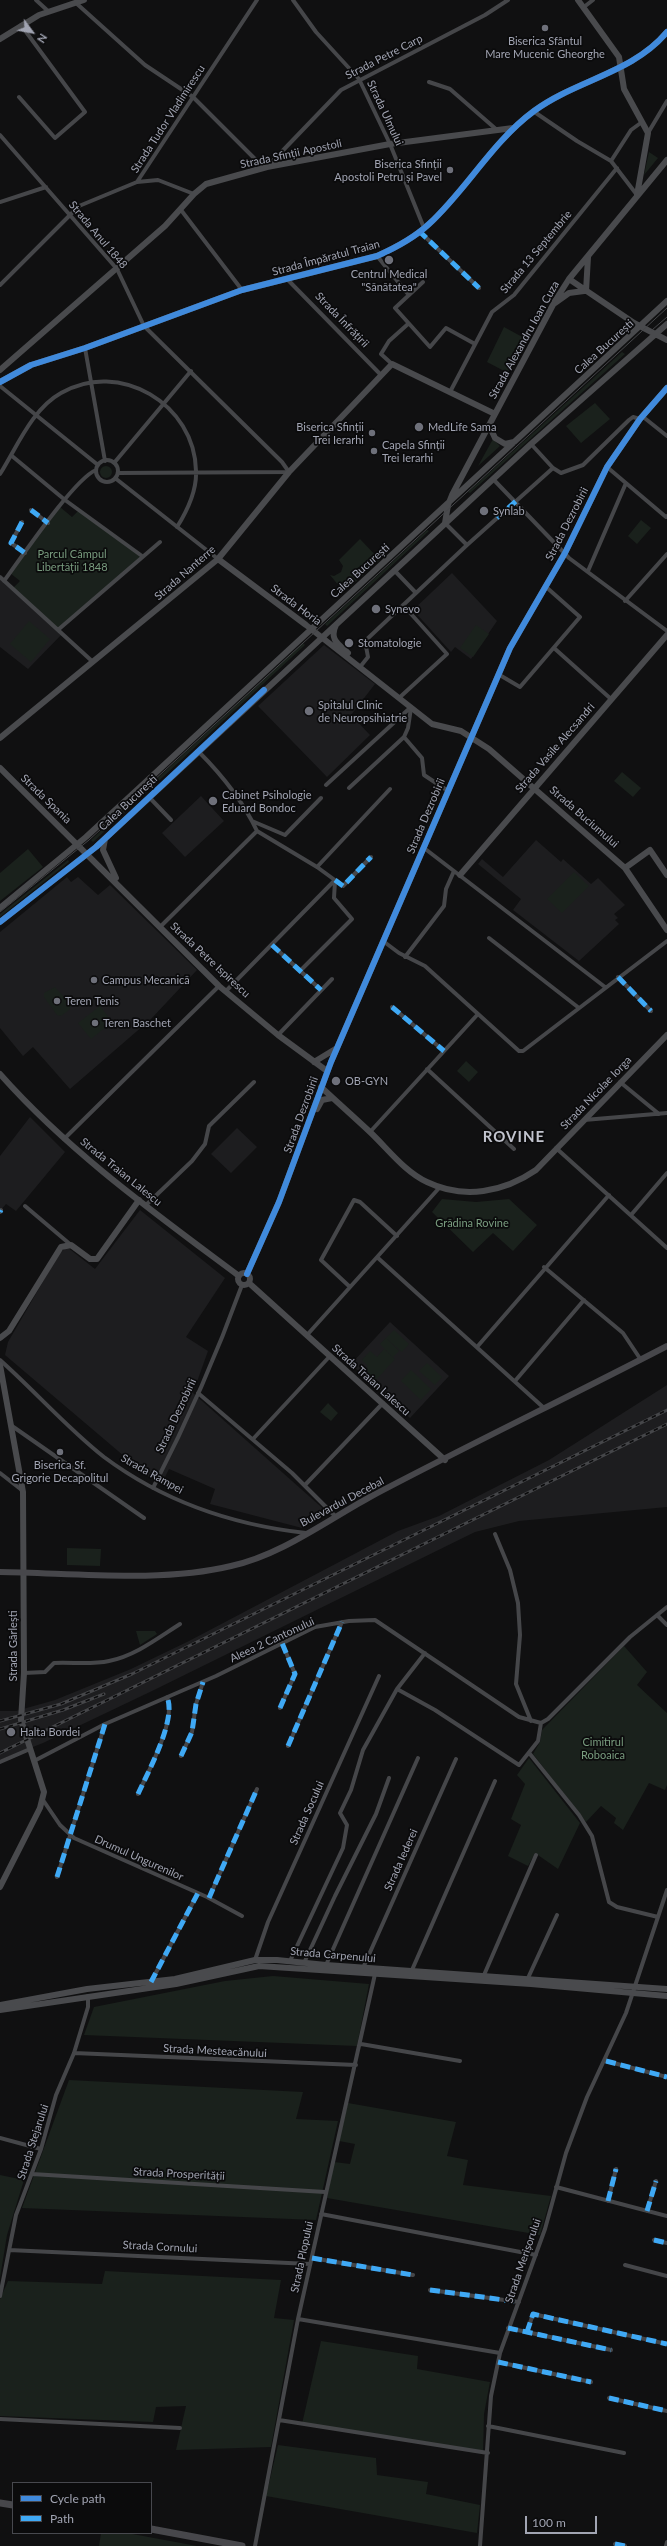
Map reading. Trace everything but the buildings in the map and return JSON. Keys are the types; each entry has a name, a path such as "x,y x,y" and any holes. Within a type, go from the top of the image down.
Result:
{"highway":[{"path":"0,2503 12,2505"},
{"path":"152,2529 242,2546"}],"main road":[{"name":"Bulevardul Decebal","path":"0,1572 170,1574 216,1569 253,1560 544,1408 667,1346"}],"street":[{"path":"36,0 48,11"},
{"path":"0,39 21,25 48,11 84,0"},
{"name":"Strada Tudor Vladimirescu","path":"0,285 79,206 137,182 257,0"},
{"name":"Strada Ulmului","path":"293,0 316,32 359,79 390,144 422,230"},
{"name":"Strada Petre Carp","path":"265,167 328,102 359,79 485,15 508,0"},
{"path":"578,0 619,56 624,88 648,133"},
{"path":"584,7 592,0"},
{"path":"76,3 145,65 193,97 265,167"},
{"path":"19,97 55,138 60,137 84,112 84,109 21,25"},
{"name":"Strada Împăratul Traian","path":"0,382 31,365 85,348 242,290 288,280 377,256 422,230 513,128 534,111 575,88 621,67 652,47 667,32"},
{"path":"429,82 450,89 498,130"},
{"path":"637,195 648,133 667,101"},
{"path":"534,111 566,134 611,161 637,195"},
{"path":"611,161 631,130 642,122"},
{"name":"Strada Sfinții Apostoli","path":"0,370 117,269 181,210 194,194 206,184 265,167 390,144 513,128"},
{"name":"Strada Anul 1848","path":"0,135 117,269 144,326 282,462 289,472"},
{"name":"Strada Alexandru Ioan Cuza","path":"448,505 552,306 569,280 667,160"},
{"name":"Strada 13 Septembrie","path":"450,392 496,308 514,296 617,168"},
{"path":"137,182 158,180 194,194"},
{"path":"0,202 46,187"},
{"path":"181,210 242,290"},
{"path":"422,230 479,288"},
{"path":"377,256 408,294"},
{"path":"586,291 588,256"},
{"name":"Strada Înfrățirii","path":"288,280 381,375"},
{"path":"569,280 641,326 667,340"},
{"path":"423,282 408,294 395,308 408,324 430,347 446,328 475,344"},
{"path":"552,306 569,293 577,290 586,291"},
{"name":"Calea București","path":"0,908 79,844 311,629 448,505 667,301"},
{"path":"408,324 389,341 381,354 392,364 495,414"},
{"name":"Calea București","path":"0,922 88,854 393,570 531,444 667,324"},
{"path":"85,348 105,460"},
{"name":"Strada Nanterre","path":"0,738 218,559 289,472 392,364"},
{"path":"114,463 165,404 191,371"},
{"path":"0,474 35,417 45,405 60,393 91,382 114,382 135,385 149,392 165,404 174,414 187,435 196,472 188,506 177,527"},
{"path":"0,386 35,417 98,465"},
{"name":"Strada Dezrobirii","path":"247,1274 279,1202 327,1071 384,942 470,735 498,674 515,639 565,554 606,467 641,418 667,388"},
{"path":"531,444 553,468 561,473 583,465 628,420 633,417 641,418 667,436"},
{"path":"489,425 495,438 502,443 516,441"},
{"path":"12,456 65,500 142,556"},
{"path":"105,460 114,463 118,473"},
{"path":"105,460 98,465 96,470 97,477 102,482 109,482 115,478 118,473"},
{"path":"606,467 666,517 667,516"},
{"path":"360,667 368,657 365,641 467,545 553,468"},
{"path":"4,581 65,500 88,474 96,470"},
{"path":"465,471 469,477 476,478"},
{"path":"118,473 289,472"},
{"name":"Strada Horia","path":"115,478 435,726 455,729 470,735"},
{"path":"493,479 516,501 565,554 625,601 667,631"},
{"path":"588,571 626,483"},
{"path":"462,492 470,500"},
{"path":"448,505 445,523 467,545"},
{"path":"31,510 48,523"},
{"path":"22,522 11,543 25,553"},
{"path":"58,629 160,542"},
{"path":"625,601 667,554"},
{"path":"393,570 416,593"},
{"path":"0,577 94,662"},
{"path":"498,674 520,687 580,617 545,586"},
{"path":"399,698 447,654 403,605"},
{"path":"336,624 332,635 334,640 358,661 360,667"},
{"name":"Strada Vasile Alecsandri","path":"460,876 611,698 667,635"},
{"path":"554,648 611,698"},
{"path":"349,788 404,737 408,728 411,707"},
{"path":"326,785 411,707"},
{"name":"Strada Buciumului","path":"470,735 535,788 625,868 667,930"},
{"path":"404,737 422,758 424,776 448,791"},
{"path":"198,751 220,774 257,831 317,867 344,886 371,857"},
{"name":"Strada Spania","path":"0,768 88,854"},
{"path":"317,867 390,789"},
{"path":"149,796 170,820"},
{"path":"252,822 285,835 321,798"},
{"path":"160,927 257,831"},
{"path":"105,838 103,850 118,883"},
{"path":"424,848 605,987"},
{"path":"625,868 650,850 667,875"},
{"name":"Strada Petre Ispirescu","path":"88,854 219,986 278,1035 327,1071"},
{"path":"405,957 440,914 446,900 446,888 454,871"},
{"path":"226,991 335,880"},
{"path":"300,971 352,919 334,898 335,880"},
{"path":"489,938 579,1008"},
{"path":"384,942 405,957 425,966 519,1051 527,1049 605,987 667,941"},
{"path":"272,945 321,990"},
{"path":"618,977 651,1011"},
{"path":"278,1035 332,979"},
{"path":"64,1139 219,986"},
{"path":"392,1007 444,1051"},
{"path":"370,1132 478,1014"},
{"name":"Strada Nicolae Iorga","path":"321,1087 370,1132 407,1169 427,1182 462,1191 492,1191 502,1189 536,1170 667,1035"},
{"path":"314,1062 337,1048"},
{"path":"428,1069 514,1149"},
{"name":"Strada Traian Lalescu","path":"0,1074 64,1139 139,1200 239,1276"},
{"path":"146,1205 192,1161 205,1144 209,1126 254,1082"},
{"path":"620,1082 659,1114"},
{"path":"308,1122 322,1100 332,1098"},
{"path":"583,1120 667,1113"},
{"path":"556,1148 667,1248"},
{"path":"631,1215 667,1173"},
{"path":"307,1335 378,1258 440,1186"},
{"path":"477,1347 544,1267 609,1195"},
{"path":"25,1206 70,1245 90,1259 97,1259 139,1200"},
{"path":"350,1287 321,1260 354,1200 360,1202 397,1236"},
{"path":"0,1338 9,1331 58,1250 64,1244 70,1245"},
{"path":"378,1258 544,1408"},
{"path":"544,1267 623,1333 641,1360"},
{"path":"247,1274 250,1277 245,1284 238,1280 239,1276 247,1274"},
{"name":"Strada Dezrobirii","path":"153,1488 198,1393 245,1284"},
{"name":"Strada Traian Lalescu","path":"245,1284 307,1335 445,1460"},
{"path":"515,1381 584,1300"},
{"path":"253,1439 330,1356"},
{"name":"Strada Rampei","path":"0,1360 103,1456 153,1488 204,1511 232,1520 277,1530 306,1533"},
{"name":"Strada Gârlești","path":"0,1365 23,1492 22,1572 24,1673 21,1720 42,1785 43,1800"},
{"path":"0,1389 5,1394"},
{"path":"198,1393 305,1485 336,1517"},
{"path":"305,1485 383,1403"},
{"path":"12,1426 144,1518"},
{"path":"0,1473 23,1492"},
{"path":"495,1534 510,1570 518,1603 520,1635 516,1684 531,1721"},
{"path":"397,1690 435,1710 519,1765 530,1754 538,1742 541,1723 548,1719 630,1637 667,1607"},
{"path":"657,1615 667,1625"},
{"name":"Aleea 2 Cantonului","path":"34,1761 105,1724 203,1682 316,1627 342,1622 375,1620 519,1716 541,1723"},
{"path":"288,1746 342,1622"},
{"path":"24,1673 45,1672 54,1663 89,1663 118,1659 138,1650 180,1624"},
{"path":"280,1708 295,1674 282,1643"},
{"path":"290,1961 342,1848 347,1832 347,1825 340,1813 351,1790 363,1750 397,1690 425,1653"},
{"name":"Strada Socului","path":"255,1960 268,1922 379,1676"},
{"path":"181,1756 192,1732 196,1704 203,1682"},
{"path":"138,1794 166,1725 169,1701 167,1697"},
{"path":"57,1877 105,1724"},
{"path":"0,1762 30,1750"},
{"path":"530,1754 579,1815 592,1836 609,1902 617,1907 658,1917"},
{"path":"326,1965 418,1758"},
{"name":"Strada Iederei","path":"363,1968 456,1759"},
{"path":"304,1963 334,1896 376,1814 389,1778"},
{"path":"412,1970 496,1781"},
{"path":"209,1898 257,1789"},
{"path":"0,1887 2,1876 21,1850 43,1800"},
{"name":"Drumul Ungurenilor","path":"43,1800 60,1825 70,1834 104,1853 209,1898 242,1916"},
{"path":"484,1975 536,1855"},
{"name":"Strada Merișorului","path":"480,2546 488,2454 488,2426 491,2396 500,2353 536,2255 566,2153 587,2097 606,2061 632,1994 667,1890"},
{"path":"151,1982 198,1893"},
{"path":"528,1978 557,1915"},
{"name":"Strada Carpenului","path":"0,2005 87,1990 151,1982 255,1960 290,1961 363,1968 528,1978 667,1990"},
{"name":"Strada Carpenului","path":"0,2010 176,1984 259,1966 524,1983 667,1996"},
{"name":"Strada Plopului","path":"255,2546 298,2319 325,2192 361,2044 375,1974"},
{"name":"Strada Stejarului","path":"0,2296 16,2215 42,2149 56,2095 74,2053 88,2008 88,1996"},
{"path":"361,2044 460,2061"},
{"name":"Strada Mesteacănului","path":"74,2053 356,2066"},
{"path":"606,2061 667,2077"},
{"path":"0,2138 42,2149"},
{"path":"608,2201 616,2169"},
{"name":"Strada Prosperității","path":"32,2174 325,2192"},
{"path":"648,2211 656,2181"},
{"path":"556,2187 667,2216"},
{"path":"321,2214 536,2255"},
{"path":"654,2240 667,2244"},
{"name":"Strada Cornului","path":"9,2250 310,2264"},
{"path":"312,2258 413,2275"},
{"path":"625,2265 667,2276"},
{"path":"430,2290 519,2302"},
{"path":"527,2332 533,2314 667,2344"},
{"path":"298,2319 500,2353"},
{"path":"508,2328 611,2350"},
{"path":"498,2362 591,2382"},
{"path":"609,2398 667,2411"},
{"path":"0,2419 180,2428"},
{"path":"279,2420 488,2454"},
{"path":"488,2426 624,2453"},
{"path":"666,2546 667,2542"},
{"path":"615,2544 625,2546"}],"shaded area":[{"path":"452,573 497,621 471,659 455,647 451,652 413,610"},
{"path":"0,577 63,633 28,669 0,647"},
{"name":"Spitalul Clinic de Neuropsihiatrie","path":"324,645 375,684 351,715 370,735 327,777 258,706"},
{"path":"201,796 224,821 185,857 162,833"},
{"path":"536,840 561,862 563,859 591,884 598,878 625,905 614,914 618,918 615,920 619,924 579,961 513,910 521,899 478,864 482,859 503,877"},
{"name":"Campus Mecanică","path":"67,877 71,882 78,877 98,895 110,885 197,970 151,1019 70,1089 33,1047 23,1056 0,1028 0,932"},
{"path":"30,1117 65,1152 16,1211 6,1204 0,1211 0,1156"},
{"path":"237,1128 257,1147 231,1173 211,1154"},
{"path":"140,1210 225,1278 186,1337 208,1351 193,1393 328,1513 302,1528 210,1504 215,1489 169,1469 162,1483 151,1479 5,1355 8,1342 59,1254 67,1247 95,1269"},
{"path":"390,1322 449,1376 410,1418 351,1364"},
{"path":"667,1385 667,1507 519,1521 475,1532 152,1691 43,1743 0,1760 0,1711 16,1711 55,1700 131,1669 189,1641 398,1531 439,1516 549,1460"}],"green space":[{"path":"649,152 658,158 644,175"},
{"path":"504,327 526,339 508,373 487,362"},
{"path":"622,352 625,354 470,493 468,492"},
{"path":"595,403 610,419 581,443 566,426"},
{"path":"493,439 500,446 478,466"},
{"path":"108,466 111,467 111,477 104,478 101,477 100,470 101,467"},
{"name":"Parcul Câmpul Libertății 1848","path":"60,507 72,517 79,510 142,556 59,629 13,588 20,581 10,573"},
{"path":"641,520 651,528 637,544 628,536"},
{"path":"427,530 429,531 327,626 325,624"},
{"path":"360,539 380,560 344,592 330,575 334,576 341,572 343,566 339,560"},
{"path":"29,621 50,639 31,662 10,644"},
{"path":"476,625 489,634 473,657 460,648"},
{"path":"303,643 305,645 93,842 91,840"},
{"path":"622,772 641,788 633,797 614,781"},
{"path":"28,849 43,867 0,901 0,873"},
{"path":"68,860 69,862 0,917 0,914"},
{"path":"574,872 589,886 562,913 547,899"},
{"name":"Teren Tenis","path":"55,987 71,1005 69,1010 61,1016 57,1015 44,997 44,993"},
{"name":"Teren Baschet","path":"100,1006 112,1022 91,1039 78,1023"},
{"path":"466,1061 478,1072 469,1082 457,1071"},
{"name":"Grădina Rovine","path":"442,1199 476,1202 509,1199 537,1225 513,1251 493,1233 473,1252 432,1212"},
{"path":"394,1330 409,1344 402,1352 386,1338"},
{"path":"386,1338 399,1351 393,1357 380,1344"},
{"path":"384,1349 395,1359 376,1380 365,1370 368,1366 362,1360 370,1351 377,1357"},
{"path":"427,1363 442,1377 435,1385 419,1371"},
{"path":"411,1370 431,1389 421,1400 401,1381"},
{"path":"328,1403 338,1413 331,1421 320,1412"},
{"path":"67,1548 101,1549 100,1566 67,1565"},
{"path":"136,1631 155,1631 157,1634 140,1645"},
{"name":"Cimitirul Roboaica","path":"624,1646 647,1672 637,1685 667,1713 667,1785 665,1790 649,1783 623,1830 614,1823 616,1818 601,1806 586,1822 533,1754 540,1742 542,1730"},
{"path":"529,1758 580,1823 558,1869 535,1853 528,1866 508,1856 521,1825 511,1819 525,1784 517,1775"},
{"path":"273,1976 369,1984 357,2046 84,2035 94,2007 225,1981"},
{"path":"69,2080 303,2092 296,2119 338,2121 316,2220 22,2208"},
{"path":"348,2103 456,2122 447,2156 468,2160 463,2185 551,2196 540,2235 327,2198 334,2162 350,2164 355,2144 339,2141"},
{"path":"0,2175 24,2180 7,2235 0,2278"},
{"path":"105,2271 281,2280 274,2318 294,2320 271,2447 176,2450 186,2406 156,2407 153,2422 0,2416 0,2299 8,2281 102,2284"},
{"path":"321,2341 418,2356 417,2369 490,2382 484,2414 483,2454 302,2424"},
{"path":"278,2445 376,2458 377,2475 428,2482 426,2494 480,2505 477,2533 266,2496"},
{"path":"101,2534 132,2534 197,2546 99,2546"}],"tram line":[{"path":"0,912 89,840 667,308"},
{"path":"652,330 667,317"}],"railway":[{"path":"0,1721 61,1704 132,1674 667,1410"},
{"path":"0,1753 667,1424"},
{"path":"0,1729 63,1710 104,1694"}],"marked path":[{"path":"419,231 479,288"},
{"path":"497,518 516,501"},
{"path":"31,510 48,523"},
{"path":"22,522 11,543 25,553"},
{"path":"335,880 343,886 371,857"},
{"path":"272,945 321,990"},
{"path":"618,977 651,1011"},
{"path":"392,1007 444,1051"},
{"path":"288,1746 342,1622"},
{"path":"280,1708 295,1674 282,1643"},
{"path":"181,1756 192,1732 196,1704 203,1682"},
{"path":"138,1794 165,1732 169,1707 167,1697"},
{"path":"57,1877 105,1724"},
{"path":"209,1898 257,1789"},
{"path":"151,1982 198,1893"},
{"path":"606,2061 667,2077"},
{"path":"608,2201 616,2169"},
{"path":"647,2211 656,2181"},
{"path":"654,2240 667,2243"},
{"path":"312,2258 413,2275"},
{"path":"430,2290 519,2302"},
{"path":"527,2332 533,2314 667,2344"},
{"path":"508,2328 611,2350"},
{"path":"498,2362 591,2382"},
{"path":"609,2398 667,2411"},
{"path":"615,2544 625,2546"}],"cycle path":[{"path":"0,382 31,365 85,348 242,290 377,256 397,246 417,234 429,224 456,196 505,137 534,111 550,100 621,67 638,57 653,46 667,32"},
{"path":"247,1274 279,1202 331,1062 510,648 565,553 607,467 640,419 667,388"},
{"path":"0,922 96,847 264,690"}],"place":[{"name":"Biserica Sfântul Mare Mucenic Gheorghe","path":"545,28"},
{"name":"Biserica Sfinții Apostoli Petru și Pavel","path":"450,170"},
{"name":"Centrul Medical \"Sănătatea\"","path":"389,260"},
{"name":"MedLife Sama","path":"419,427"},
{"name":"Biserica Sfinții Trei Ierarhi","path":"372,433"},
{"name":"Capela Sfinții Trei Ierarhi","path":"374,451"},
{"name":"Synlab","path":"484,511"},
{"name":"Synevo","path":"376,609"},
{"name":"Stomatologie","path":"349,643"},
{"name":"Spitalul Clinic de Neuropsihiatrie","path":"309,711"},
{"name":"Cabinet Psihologie Eduard Bondoc","path":"213,801"},
{"name":"Campus Mecanică","path":"94,980"},
{"name":"Teren Tenis","path":"57,1001"},
{"name":"Teren Baschet","path":"95,1023"},
{"name":"OB-GYN","path":"336,1081"},
{"name":"Biserica Sf. Grigorie Decapolitul","path":"60,1452"},
{"name":"Halta Bordei","path":"11,1732"}],"district":[{"name":"ROVINE","path":"514,1137"}]}
